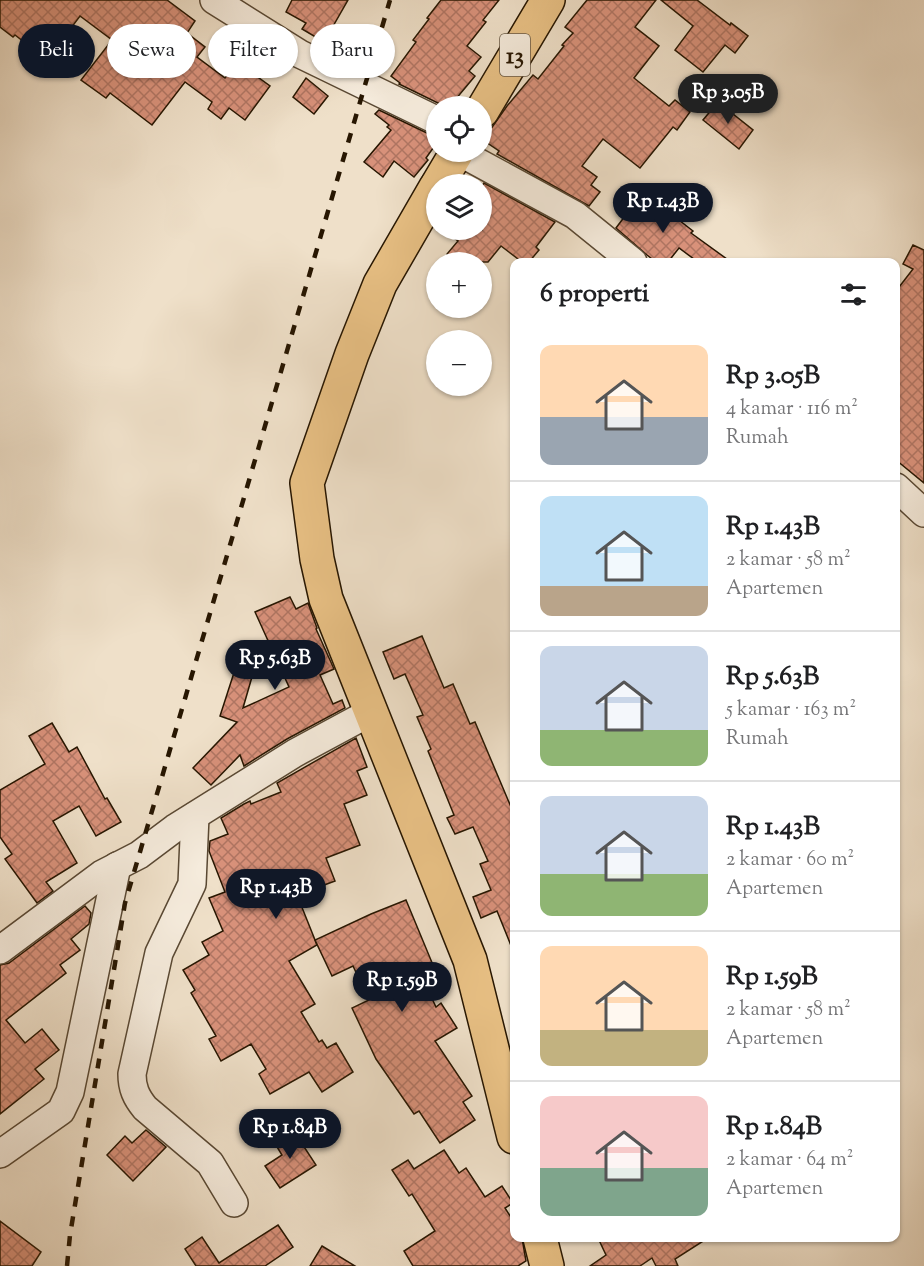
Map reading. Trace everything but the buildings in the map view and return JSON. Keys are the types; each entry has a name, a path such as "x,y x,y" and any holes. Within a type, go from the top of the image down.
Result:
{"highway":[{"name":"13","path":"491,96 548,0"},
{"path":"426,205 380,284 352,354 307,483 317,559 326,599 470,960 510,1121"},
{"path":"541,1242 547,1266"}],"street":[{"path":"214,0 300,54 426,115"},
{"path":"477,162 575,215 628,258"},
{"path":"900,491 924,513"},
{"path":"0,950 102,874 139,855 174,828 294,753 371,712"},
{"path":"195,816 192,884 159,953 132,1074 132,1083 138,1100 145,1108 210,1163 234,1203"},
{"path":"0,1154 61,1111 70,1092 117,866"}],"railway":[{"path":"67,1266 70,1235 125,903 390,0"}]}
